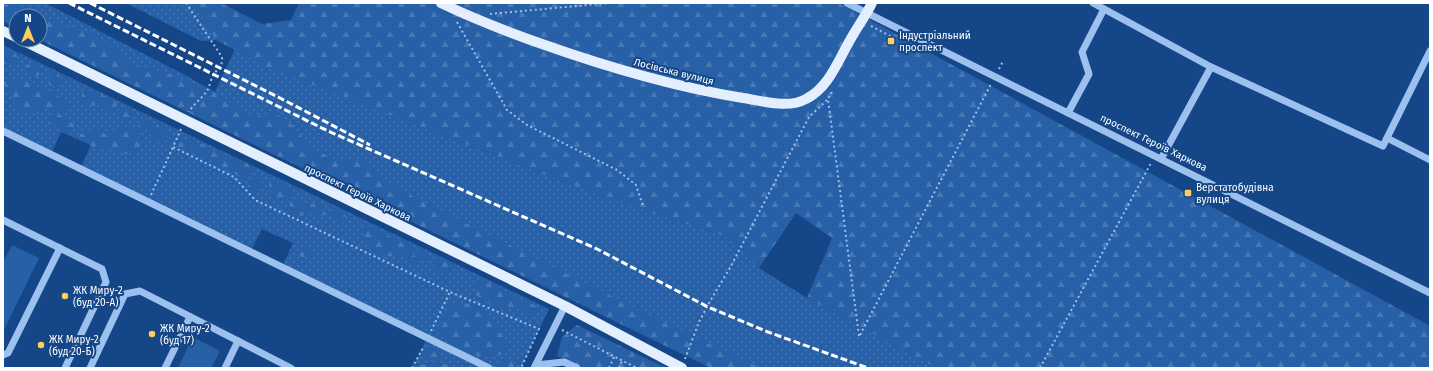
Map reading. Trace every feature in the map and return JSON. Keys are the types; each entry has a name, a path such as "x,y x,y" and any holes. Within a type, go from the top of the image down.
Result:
{"main road":[{"name":"Лосівська вулиця","path":"445,5 467,16 589,61 662,81 722,95 774,103 794,103 806,100 817,92 830,77 868,14 872,3"},
{"name":"проспект Героїв Харкова","path":"38,48 565,306 682,368"}],"street":[{"name":"проспект Героїв Харкова","path":"847,3 1430,293"},
{"path":"1093,3 1211,67 1383,146 1430,51"},
{"path":"1068,113 1089,74 1082,52 1104,9"},
{"path":"1158,157 1211,67"},
{"path":"3,131 488,368"},
{"path":"1387,138 1430,160"},
{"path":"4,222 102,269 106,282 65,368"},
{"path":"3,355 8,353 60,248"},
{"path":"90,368 125,294 140,290 291,368"},
{"path":"535,366 565,306"},
{"path":"165,368 190,316"},
{"path":"225,368 238,341"},
{"path":"535,366 564,362 577,368"}],"path":[{"path":"186,3 222,58 220,68 213,75 207,90 192,106 188,114"},
{"path":"467,16 609,3"},
{"path":"445,5 507,110 527,125 617,170 636,185 643,206"},
{"path":"868,14 866,24 892,36 891,41"},
{"path":"828,99 860,336 1003,62"},
{"path":"682,368 699,322 809,117 828,99 835,86"},
{"path":"148,202 181,128"},
{"path":"173,147 234,177 255,200 450,292 539,330 520,368"},
{"path":"1040,368 1158,157"},
{"path":"412,368 450,292"},
{"path":"555,326 637,368"},
{"path":"609,368 614,356"},
{"path":"619,368 622,360"}],"green space":[{"path":"3,3 45,3 215,92 235,49 434,132 590,192 724,236 759,268 807,298 936,368 717,368 48,36 48,8 8,8"},
{"path":"3,3 12,3 22,8 8,8 8,24 3,21"},
{"path":"126,3 207,3 216,40 201,41"},
{"path":"198,3 221,3 262,24 291,20 299,3 839,3 1430,326 1430,368 936,368 807,298 832,238 796,213 759,268 724,236 597,195 269,68 216,40 195,7"},
{"path":"48,20 96,35 122,54 134,68 155,69 215,92 243,112 256,117 275,113 295,127 313,150 336,159 361,159 372,172 414,197 663,322 761,368 711,368 48,44"},
{"path":"3,45 549,309 521,368 452,368 448,365 438,363 414,365 427,338 282,267 293,243 262,229 250,252 80,169 91,145 61,132 51,154 3,131"},
{"path":"3,46 16,54 19,61 13,65 3,63"},
{"path":"33,62 38,64 42,70 38,76 32,77 25,71 25,66"},
{"path":"51,73 57,74 60,77 62,81 58,86 50,86 46,79"},
{"path":"10,79 35,84 43,90 56,92 57,96 64,98 68,102 68,108 65,112 46,109 37,114 20,111 12,100 12,93 6,88 3,81"},
{"path":"86,89 115,100 117,105 115,109 110,111 101,106 90,106 85,104 81,98 83,91"},
{"path":"128,107 132,112 130,117 122,121 118,116 120,108"},
{"path":"59,114 73,123 75,128 73,131 67,132 48,123 51,115"},
{"path":"143,118 154,123 163,130 168,136 165,142 154,141 149,135 149,131 145,129 140,132 138,138 142,141 143,146 140,151 124,154 113,149 106,150 91,146 79,137 80,134 85,134 95,128 107,135 121,126 137,127 140,120"},
{"path":"182,139 203,144 224,156 247,163 252,173 248,175 247,180 242,180 237,175 177,146 177,142"},
{"path":"258,177 262,183 260,188 252,192 248,187 250,179"},
{"path":"276,180 282,186 291,190 293,195 288,201 274,196 269,186 269,182"},
{"path":"293,201 323,205 327,209 325,214 322,216 312,213 298,216 290,211 290,203"},
{"path":"338,209 343,212 346,217 345,221 340,223 335,222 334,217 331,214 332,210"},
{"path":"367,225 384,232 392,238 408,241 412,247 412,252 404,255 386,256 376,252 365,244 361,228"},
{"path":"12,245 39,258 3,332 3,262"},
{"path":"305,246 309,248 311,252 309,256 305,258 301,256 299,252 301,248"},
{"path":"417,250 423,250 429,254 427,259 415,263 409,261 409,258 415,254"},
{"path":"442,259 448,261 451,267 448,273 442,274 434,268 435,263"},
{"path":"479,280 494,285 518,298 532,303 536,306 534,315 526,314 515,308 498,306 476,295 476,290 473,283"},
{"path":"455,302 475,305 492,317 506,341 507,352 493,357 486,357 471,355 451,345 438,332 449,306"},
{"path":"577,325 666,368 583,368 557,356 562,337"},
{"path":"193,337 220,351 211,368 178,368"},
{"path":"429,346 440,351 441,355 439,359 424,357 425,350"},
{"path":"504,359 512,359 516,366 515,368 502,368 500,364"},
{"path":"434,363 446,364 452,368 412,368 414,365"}],"railway":[{"path":"69,3 328,131 597,249 708,307 768,332 868,368"},
{"path":"90,3 280,98 370,145"}],"place":[{"name":"Індустріальний проспект","path":"891,41"},
{"name":"Верстатобудівна вулиця","path":"1188,193"},
{"name":"ЖК Миру-2 (буд 20-А)","path":"65,296"},
{"name":"ЖК Миру-2 (буд 17)","path":"152,334"},
{"name":"ЖК Миру-2 (буд 20-Б)","path":"41,345"}]}
